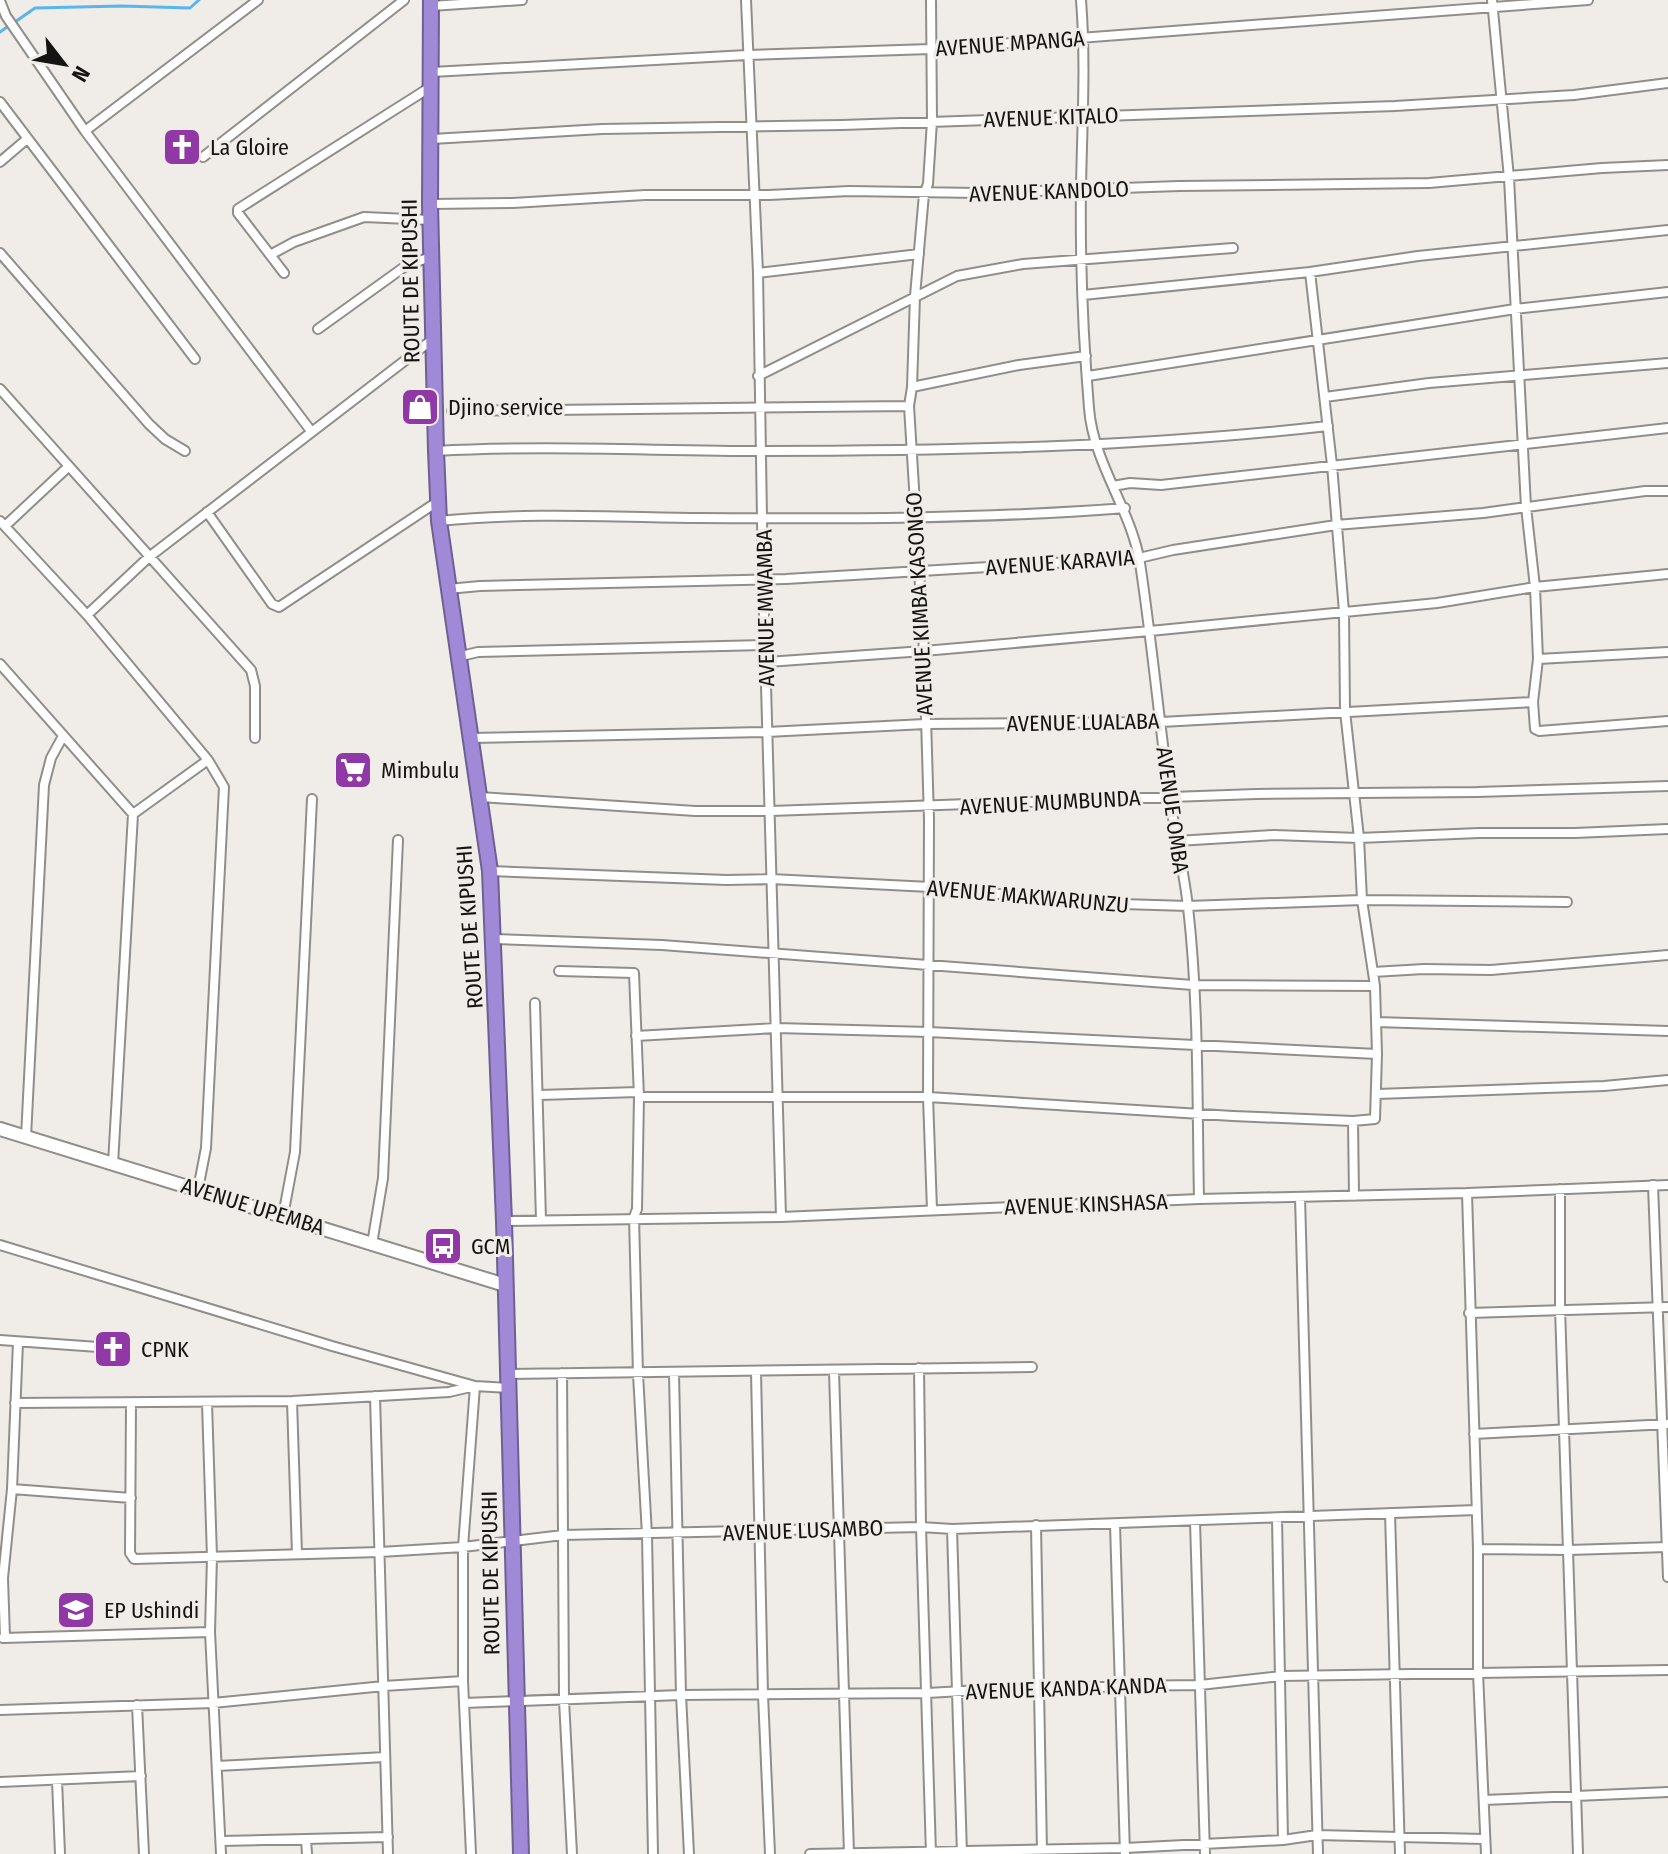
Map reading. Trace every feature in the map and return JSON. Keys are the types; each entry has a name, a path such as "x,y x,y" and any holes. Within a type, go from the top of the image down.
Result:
{"highway":[{"name":"ROUTE DE KIPUSHI","path":"431,3 430,204 439,521 490,871 504,1221 521,1854"}],"street":[{"path":"85,131 258,0"},
{"path":"203,157 404,0"},
{"path":"431,3 522,0"},
{"name":"AVENUE MWAMBA","path":"746,0 758,273 758,376 781,1217"},
{"name":"AVENUE KIMBA KASONGO","path":"931,0 932,121 915,296 909,406 924,651 929,807 928,1097 932,1210"},
{"name":"AVENUE OMBA","path":"1081,0 1084,116 1082,261 1089,411 1097,443 1125,508 1139,558 1150,631 1169,796 1188,906 1199,1199"},
{"name":"AVENUE MPANGA","path":"432,79 747,55 931,49 1083,39 1492,4 1588,0"},
{"path":"0,1 6,16 85,131 311,431"},
{"path":"1492,4 1509,178 1526,507 1535,587 1538,659 1533,702 1535,729 1668,721"},
{"path":"284,273 238,213 239,208 432,79"},
{"name":"AVENUE KITALO","path":"432,139 602,129 1395,106 1574,95 1668,83"},
{"path":"0,102 195,359"},
{"path":"0,162 27,139"},
{"name":"AVENUE KANDOLO","path":"430,204 513,203 645,195 849,191 924,194 1179,186 1429,183 1668,165"},
{"path":"270,255 294,242 364,217 431,220"},
{"path":"1083,295 1668,230"},
{"path":"758,376 957,276 1023,264 1233,248"},
{"path":"0,253 149,424 165,439 185,451"},
{"path":"758,273 919,254"},
{"path":"318,329 407,265 431,257"},
{"path":"539,1095 928,1097 1353,1121 1371,1121 1376,1117 1375,986 1362,900 1359,838 1345,711 1344,612 1332,465 1320,338 1310,272"},
{"path":"1088,376 1515,309 1668,292"},
{"path":"87,615 149,557 433,339"},
{"path":"912,387 1019,365 1086,356"},
{"path":"1325,397 1429,383 1668,363"},
{"path":"0,389 251,670 255,686 255,738"},
{"path":"452,411 909,406"},
{"path":"436,451 577,448 912,450 1097,443 1328,426"},
{"path":"1113,486 1130,483 1161,485 1668,428"},
{"path":"68,467 2,523 87,615 208,760 224,787 206,1148 198,1189"},
{"name":"AVENUE KARAVIA","path":"448,589 763,579 1139,558 1336,525 1483,513 1645,491 1668,491"},
{"path":"207,512 272,604 279,607 439,501"},
{"path":"439,521 528,516 763,518 1034,515 1125,508"},
{"path":"767,662 924,651 1437,603 1535,587 1668,574"},
{"path":"457,657 478,652 766,645"},
{"path":"1538,659 1668,652"},
{"path":"0,664 133,814 113,1164"},
{"name":"AVENUE LUALABA","path":"471,738 767,732 925,724 1161,722 1533,702"},
{"path":"26,1137 44,785 51,758 63,736"},
{"path":"133,814 208,760"},
{"name":"AVENUE MUMBUNDA","path":"480,797 695,811 771,811 1169,796 1668,786"},
{"path":"283,1216 295,1152 312,799"},
{"path":"1177,841 1274,835 1359,838 1668,829"},
{"path":"372,1244 383,1178 398,840"},
{"name":"AVENUE MAKWARUNZU","path":"490,871 771,879 930,887 1089,903 1188,906 1362,900 1567,902"},
{"path":"493,939 662,945 1193,985 1375,986"},
{"path":"1373,972 1491,970 1668,955"},
{"path":"559,971 633,972 639,1094 637,1209 634,1217 638,1374 647,1535 653,1854"},
{"path":"535,1003 541,1220"},
{"path":"1376,1022 1668,1031"},
{"path":"636,1036 776,1028 929,1032 1377,1054"},
{"path":"1377,1094 1604,1086 1668,1080"},
{"path":"1353,1121 1354,1196"},
{"name":"AVENUE UPEMBA","path":"0,1129 505,1285"},
{"path":"1653,1185 1665,1424 1668,1577"},
{"name":"AVENUE KINSHASA","path":"504,1221 781,1217 1199,1199 1668,1185"},
{"path":"1560,1189 1560,1308 1578,1854"},
{"path":"1467,1193 1478,1549 1478,1673 1486,1854"},
{"path":"1300,1197 1318,1854"},
{"path":"0,1245 475,1386"},
{"path":"1469,1313 1668,1307"},
{"path":"0,1340 112,1348"},
{"path":"18,1342 12,1489 3,1578 3,1638 210,1632"},
{"path":"15,1403 292,1401 449,1392 562,1373 674,1374 1032,1367"},
{"path":"919,1368 931,1853"},
{"path":"834,1371 849,1854"},
{"path":"756,1372 770,1854"},
{"path":"562,1373 564,1700 572,1854"},
{"path":"674,1374 681,1695 689,1854"},
{"path":"471,1854 463,1681 463,1547 475,1386"},
{"path":"375,1396 388,1854"},
{"path":"292,1401 297,1554"},
{"path":"207,1403 212,1557 210,1632 221,1854"},
{"path":"12,1489 131,1498 131,1404"},
{"path":"1474,1434 1665,1424"},
{"name":"AVENUE LUSAMBO","path":"131,1498 131,1557 134,1559 380,1552 463,1547 563,1535 921,1527 952,1529 1476,1510"},
{"path":"1390,1513 1400,1854"},
{"path":"1277,1518 1283,1840"},
{"path":"1195,1521 1205,1854"},
{"path":"1115,1524 1125,1851"},
{"path":"1036,1525 1042,1852"},
{"path":"952,1529 962,1853"},
{"path":"1478,1549 1667,1547"},
{"name":"AVENUE KANDA KANDA","path":"464,1703 681,1695 927,1693 1037,1687 1200,1685 1281,1676 1395,1676 1571,1669 1668,1670"},
{"path":"0,1710 213,1703 463,1681"},
{"path":"137,1705 144,1854"},
{"path":"217,1766 385,1757"},
{"path":"0,1782 141,1776"},
{"path":"57,1780 60,1854"},
{"path":"1484,1800 1668,1792"},
{"path":"810,1854 1125,1851 1317,1835 1484,1839"},
{"path":"221,1841 388,1837"},
{"path":"306,1839 307,1854"}],"waterway":[{"path":"15,22 35,8 190,8 199,0"},
{"path":"0,32 7,27"}],"place":[{"name":"La Gloire","path":"182,147"},
{"name":"Djino service","path":"420,407"},
{"name":"Mimbulu","path":"353,770"},
{"name":"GCM","path":"443,1246"},
{"name":"CPNK","path":"113,1349"},
{"name":"EP Ushindi","path":"76,1610"}]}
